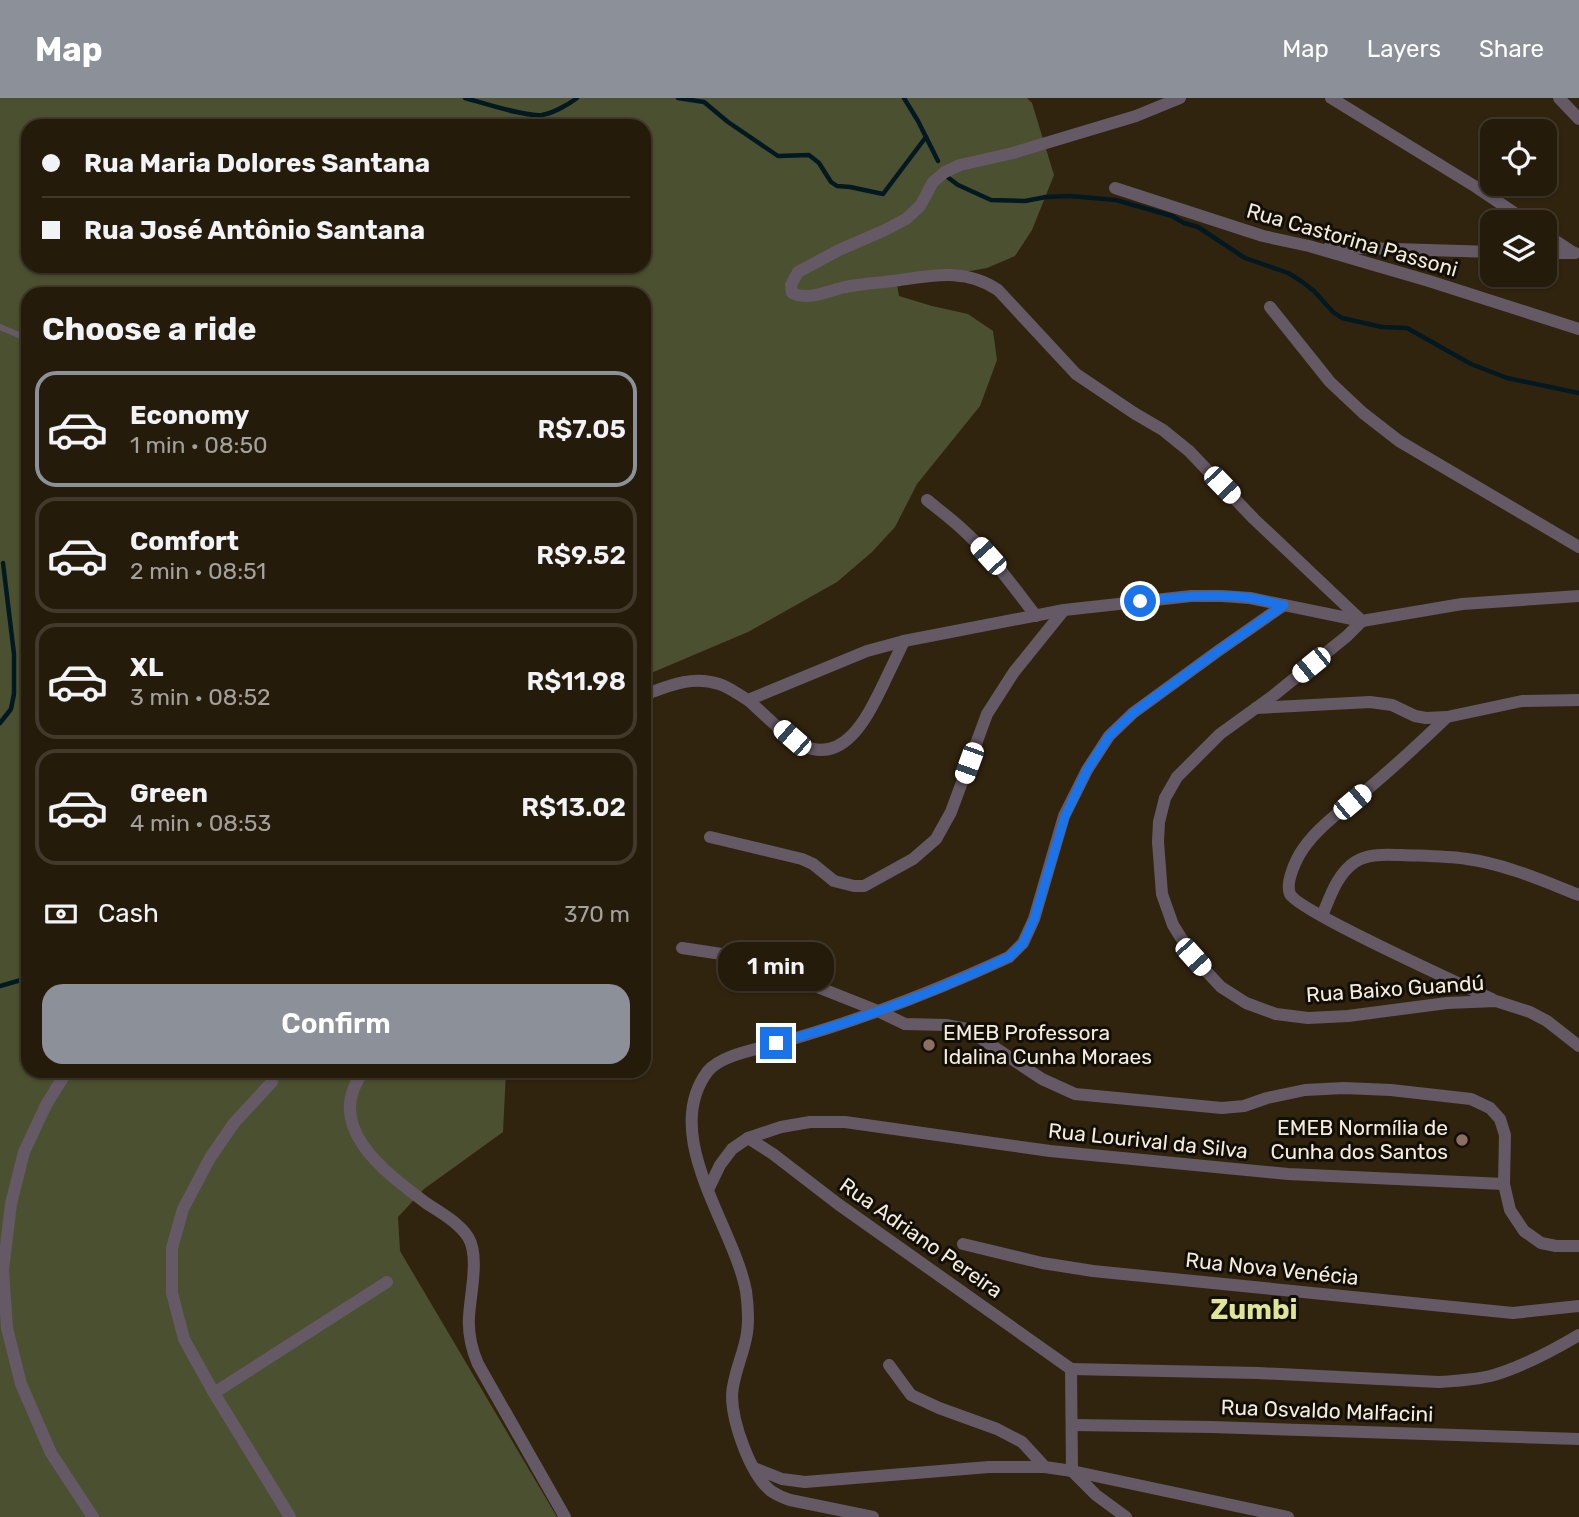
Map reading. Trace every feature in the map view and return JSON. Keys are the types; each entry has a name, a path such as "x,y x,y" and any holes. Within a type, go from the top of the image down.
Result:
{"street":[{"path":"1180,98 1136,116 1013,153 960,165 945,172 933,183 919,206 906,219 799,272 791,285 792,293 804,297 847,287 934,275 972,277 986,282 998,290 1076,374 1134,414 1163,430 1189,451 1254,519 1362,621"},
{"path":"1331,98 1510,210"},
{"path":"1559,98 1579,118"},
{"name":"Rua Castorina Passoni","path":"1115,188 1263,236 1308,246 1429,281 1579,329"},
{"path":"1557,241 1576,253"},
{"path":"1308,246 1480,252"},
{"path":"1557,253 1576,253"},
{"path":"1270,307 1330,382 1372,420 1399,441 1579,548"},
{"path":"927,500 979,545 1036,616"},
{"path":"748,699 867,651 904,641 1063,610 1191,596 1250,598 1362,621 1462,604 1579,596"},
{"path":"873,1517 780,1496 770,1490 746,1454 734,1418 732,1393 747,1334 748,1306 744,1279 708,1190 692,1140 692,1114 698,1089 710,1069 729,1058 827,1030 1009,957 1023,943 1034,919 1065,816 1087,770 1109,736 1144,705 1284,605"},
{"path":"710,837 802,859 813,864 834,881 854,886 864,886 913,859 936,839 951,812 987,714 1000,691 1063,610"},
{"name":"Rua Baixo Guandú","path":"1362,621 1275,695 1220,734 1177,777 1165,798 1159,822 1158,842 1162,894 1173,925 1193,957 1221,987 1246,1003 1276,1014 1308,1018 1348,1016 1447,1003 1496,1001 1530,1012 1547,1021 1579,1046"},
{"path":"651,692 676,682 696,680 719,684 748,699 803,745 826,749 838,746 850,738 861,724 904,641"},
{"path":"1256,708 1370,702 1392,705 1420,717 1447,716 1522,701 1579,700"},
{"path":"1447,716 1371,787 1315,834 1301,851 1292,871 1290,894 1296,901 1368,940 1496,1001"},
{"path":"1322,916 1337,881 1348,867 1358,860 1376,855 1467,859 1500,866 1579,895"},
{"path":"682,948 736,956 757,963 905,1024 946,1025 967,1029 1041,1079 1075,1094 1222,1108 1244,1106 1305,1090 1344,1088 1471,1099 1490,1108 1500,1119 1505,1135 1504,1184 1510,1210 1524,1231 1541,1243 1579,1246"},
{"path":"63,1078 46,1105 24,1152 11,1204 4,1270 5,1304 7,1328 21,1384 51,1452 93,1517"},
{"path":"357,1078 351,1093 349,1110 352,1130 385,1170 459,1226 472,1245 474,1255 469,1318 472,1350 565,1517"},
{"path":"272,1082 234,1123 183,1209 172,1248 172,1293 184,1339 214,1394 290,1517"},
{"name":"Rua Lourival da Silva","path":"708,1190 720,1165 732,1149 748,1138 810,1122 845,1122 1050,1151 1287,1174 1504,1184"},
{"name":"Rua Adriano Pereira","path":"748,1138 1071,1369"},
{"name":"Rua Nova Venécia","path":"963,1244 1054,1265 1107,1272 1513,1313 1579,1306"},
{"path":"214,1394 387,1282"},
{"path":"1126,1517 1096,1495 1072,1471 1071,1369 1258,1373 1439,1382 1469,1380 1494,1375 1521,1365 1579,1335"},
{"path":"889,1365 911,1395 998,1429 1022,1442 1045,1467"},
{"name":"Rua Osvaldo Malfacini","path":"1073,1425 1226,1427 1579,1439"},
{"path":"754,1468 782,1479 805,1482 989,1467 1045,1467 1288,1517"}],"lane":[{"path":"0,327 21,336"}],"green space":[{"path":"0,98 1027,98 1032,103 1054,175 1032,230 1015,256 987,268 897,284 899,296 968,314 993,331 997,360 980,406 917,484 895,527 872,552 837,582 748,632 651,673 651,287 21,287 21,1078 506,1078 503,1132 424,1189 398,1217 400,1251 557,1517 0,1517"}],"waterway":[{"path":"465,98 535,115 551,112 577,98"},
{"path":"678,98 704,102 778,156 809,155 837,186 883,194 926,137"},
{"path":"904,98 938,161"},
{"path":"946,176 958,185 991,200 1025,201 1070,196 1116,200 1172,216 1198,227 1245,258 1288,273 1314,291 1342,318 1382,327 1407,328 1471,364 1507,378 1579,393"},
{"path":"0,723 11,709 14,694 14,654 3,563"},
{"path":"0,986 21,980"}],"place":[{"name":"EMEB Professora Idalina Cunha Moraes","path":"929,1045"},
{"name":"EMEB Normília de Cunha dos Santos","path":"1462,1140"}],"district":[{"name":"Zumbi","path":"1254,1309"}],"route":[{"path":"776,1043 827,1030 1009,957 1023,943 1034,919 1065,816 1087,770 1109,736 1133,713 1284,605 1222,596 1140,601"}]}
